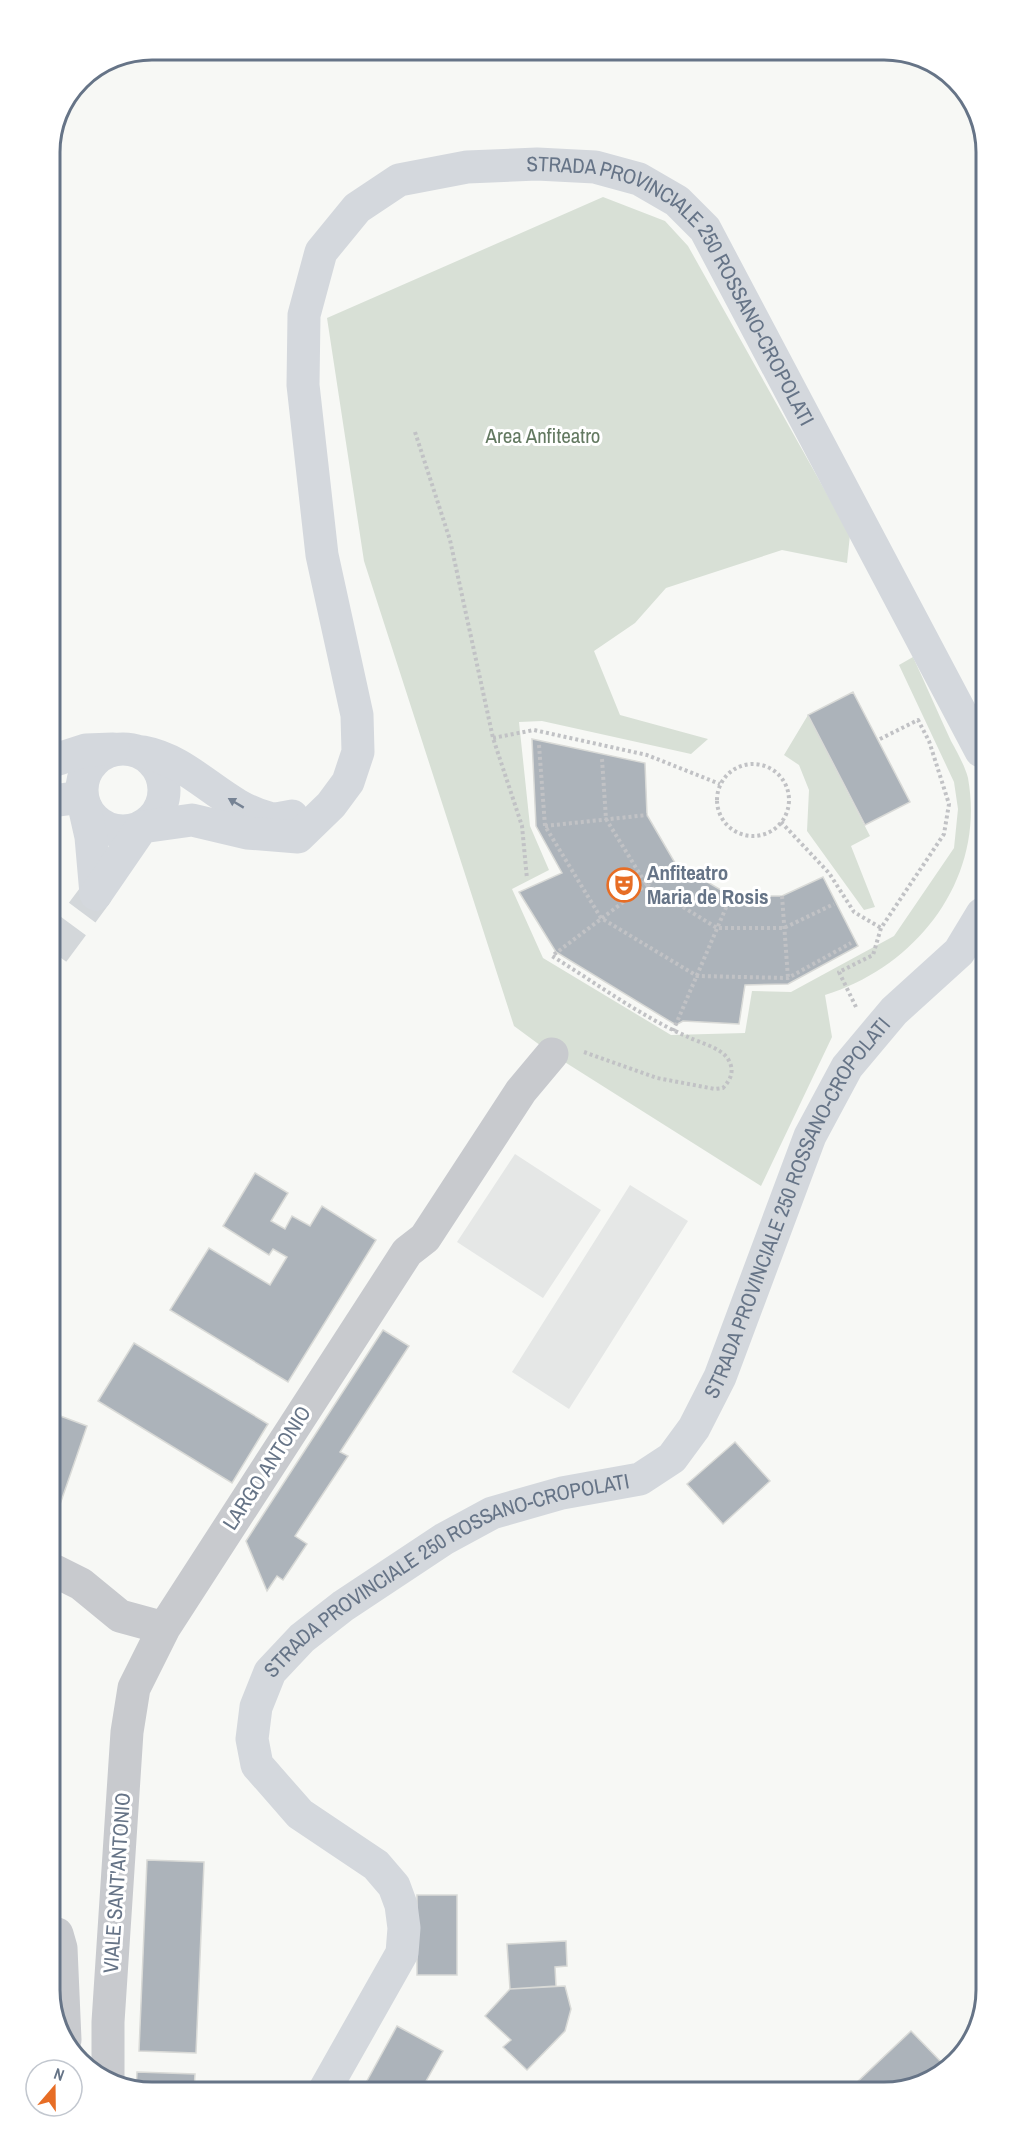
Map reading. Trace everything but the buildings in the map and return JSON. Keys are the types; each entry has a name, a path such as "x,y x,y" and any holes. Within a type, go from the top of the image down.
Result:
{"main road":[{"name":"STRADA PROVINCIALE 250 ROSSANO-CROPOLATI","path":"67,799 86,809 104,827 115,831 129,831 192,820 247,833 298,837 331,805 348,782 358,752 357,715 322,555 303,385 304,315 321,252 357,208 399,180 467,167 537,164 595,167 649,185 677,201 705,229 976,743"},
{"path":"60,758 86,750 127,749 167,758 182,765 240,806 270,819 303,815 331,805"},
{"path":"127,749 143,753 153,761 165,784 160,810 142,827 96,894 91,837 67,799 82,785 92,763 111,750 127,749"},
{"name":"STRADA PROVINCIALE 250 ROSSANO-CROPOLATI","path":"329,2082 402,1953 404,1928 401,1905 394,1886 376,1865 300,1814 257,1765 252,1739 256,1707 270,1672 302,1638 343,1606 454,1534 492,1513 562,1493 640,1479 672,1458 694,1428 720,1377 810,1136 847,1067 894,1011 959,952 976,924"}],"street":[{"name":"LARGO ANTONIO","path":"134,1688 164,1628 407,1252 425,1238 521,1090 552,1054"},
{"path":"60,1574 81,1584 120,1616 164,1628"},
{"name":"VIALE SANT'ANTONIO","path":"108,2071 108,2022 115,1886 127,1732 134,1688"},
{"path":"60,1944 64,2014"}],"path":[{"path":"415,432 450,540 493,738 522,826 527,879"},
{"path":"873,1036 845,989 839,972 873,955 881,928 944,834 949,804 929,741 918,720 878,740"},
{"path":"493,738 534,730 647,755 720,784"},
{"path":"539,746 545,826 601,918 697,976 788,978 851,943"},
{"path":"602,759 606,819 646,884 717,928 784,928 834,904"},
{"path":"750,763 769,767 784,779 790,798 786,816 781,822 774,831 755,837 737,833 722,821 716,802 720,784 733,769 750,763"},
{"path":"545,826 647,815"},
{"path":"781,822 829,873 854,912 881,928"},
{"path":"552,1054 568,1042 586,1053 657,1078 723,1088 732,1072 729,1060 721,1052 673,1031 552,956 675,863"},
{"path":"673,1031 731,896"},
{"path":"782,896 788,978"}],"shaded area":[{"path":"515,1154 601,1210 543,1298 457,1242"},
{"path":"630,1185 688,1221 569,1409 512,1372"}],"green space":[{"name":"Area Anfiteatro","path":"603,197 665,221 688,246 850,535 847,563 782,550 666,588 635,623 594,651 620,715 708,739 691,754 542,721 519,722 530,826 549,870 512,889 543,958 671,1035 745,1033 752,991 791,992 894,936 954,848 958,809 954,782 899,665 913,657 968,778 971,815 966,850 955,883 938,913 916,940 889,963 859,981 825,995 832,1037 761,1186 552,1054 514,1026 364,561 327,318"},
{"path":"808,715 870,836 851,846 875,907 864,910 807,831 809,790 799,765 784,755"}],"tunnel":[{"path":"60,943 96,894"}],"place":[{"name":"Anfiteatro Maria de Rosis","path":"624,885"}]}
